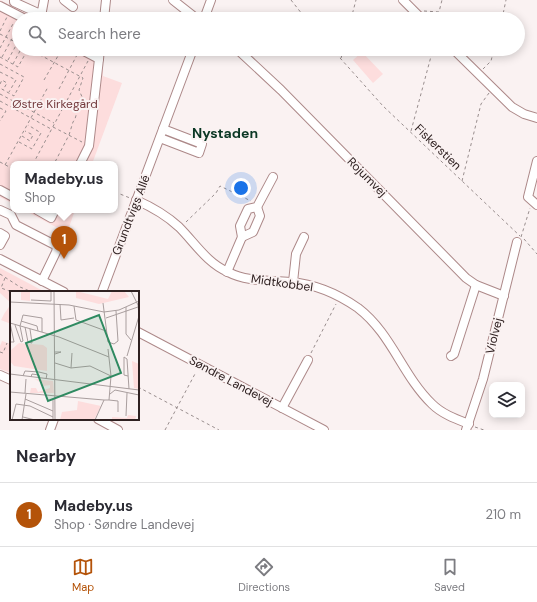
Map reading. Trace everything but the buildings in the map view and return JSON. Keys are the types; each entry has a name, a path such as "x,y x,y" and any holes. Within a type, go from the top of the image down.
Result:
{"street":[{"path":"14,0 14,2 34,12"},
{"path":"41,12 44,0"},
{"path":"64,0 73,7"},
{"path":"105,12 106,0"},
{"path":"172,0 188,12"},
{"path":"207,12 211,0"},
{"path":"403,0 415,12"},
{"path":"0,6 10,11"},
{"path":"93,56 99,59"},
{"path":"82,161 89,146 99,56"},
{"name":"Grundtvigs Allé","path":"102,291 190,56"},
{"name":"Rojumvej","path":"245,56 281,90 466,278 476,285 504,296"},
{"path":"460,56 512,107 524,114 537,118"},
{"path":"160,138 199,153 202,144 163,130"},
{"path":"534,203 528,197 537,161"},
{"path":"242,236 252,232 260,216 258,206 273,177"},
{"path":"0,190 10,195"},
{"name":"Midtkobbel","path":"136,200 159,211 180,228 215,265 227,272 240,277 255,280 293,282 322,289 340,297 363,312 384,334 420,390 432,405 467,427"},
{"path":"227,272 242,236 240,226 248,209 258,206"},
{"path":"0,210 11,215 16,225 55,245 57,248 42,281"},
{"path":"42,213 51,218 54,213"},
{"path":"0,233 5,236 0,246"},
{"path":"293,282 296,254 304,237"},
{"name":"Violvej","path":"467,427 484,379 519,239"},
{"path":"0,259 62,291"},
{"path":"451,356 454,354 476,285"},
{"name":"Søndre Landevej","path":"139,333 324,430"},
{"path":"282,408 308,360"},
{"path":"0,375 10,380"},
{"path":"50,430 54,420"},
{"path":"100,420 118,430"}],"path":[{"path":"291,0 300,12"},
{"path":"353,12 356,0"},
{"path":"424,12 425,10 439,12 442,0"},
{"path":"503,12 506,0"},
{"path":"0,31 10,11"},
{"path":"0,48 12,26"},
{"path":"0,37 1,34 11,40 1,58 18,67 25,56"},
{"path":"7,61 12,53"},
{"path":"13,64 17,56"},
{"path":"44,80 58,56"},
{"path":"59,89 77,56"},
{"path":"34,161 90,56"},
{"name":"Fiskerstien","path":"338,56 383,106 462,181 519,239 537,254"},
{"path":"411,133 430,56"},
{"path":"478,74 491,61 492,56"},
{"path":"43,57 83,78 79,90 83,103 77,112 76,119 73,122 69,135 56,161"},
{"path":"0,64 24,77 14,96 0,88"},
{"path":"0,72 16,80 9,93"},
{"path":"0,84 2,80 7,83 3,90"},
{"path":"5,165 48,87"},
{"path":"462,181 481,104 493,88"},
{"path":"0,94 54,124"},
{"path":"0,101 51,129"},
{"path":"0,108 6,111 0,122"},
{"path":"18,141 32,149 41,133 27,125"},
{"path":"53,126 89,146"},
{"path":"21,136 30,140 33,135 24,130"},
{"path":"0,162 10,168"},
{"path":"180,228 216,192 220,186 258,206"},
{"path":"118,193 136,200"},
{"path":"519,239 534,203"},
{"path":"0,274 20,287 30,291"},
{"path":"6,278 1,288 10,291"},
{"path":"308,360 340,297"},
{"path":"0,352 3,353 7,343"},
{"path":"165,430 200,364"},
{"path":"139,388 219,430"},
{"path":"467,427 484,430"}],"green space":[{"name":"Østre Kirkegård","path":"0,0 23,12 12,12 12,56 103,56 103,76 122,83 93,161 10,161 10,202 0,197"},
{"path":"358,56 366,56 383,74 373,83 353,60"},
{"path":"30,213 74,213 67,233"},
{"path":"0,268 43,291 10,291 10,302 0,293"},
{"path":"10,305 10,324 1,320"},
{"path":"2,341 10,344 10,373 0,369 0,346"}],"place":[{"name":"Madeby.us","path":"64,259"}],"district":[{"name":"Nystaden","path":"225,133"}]}
